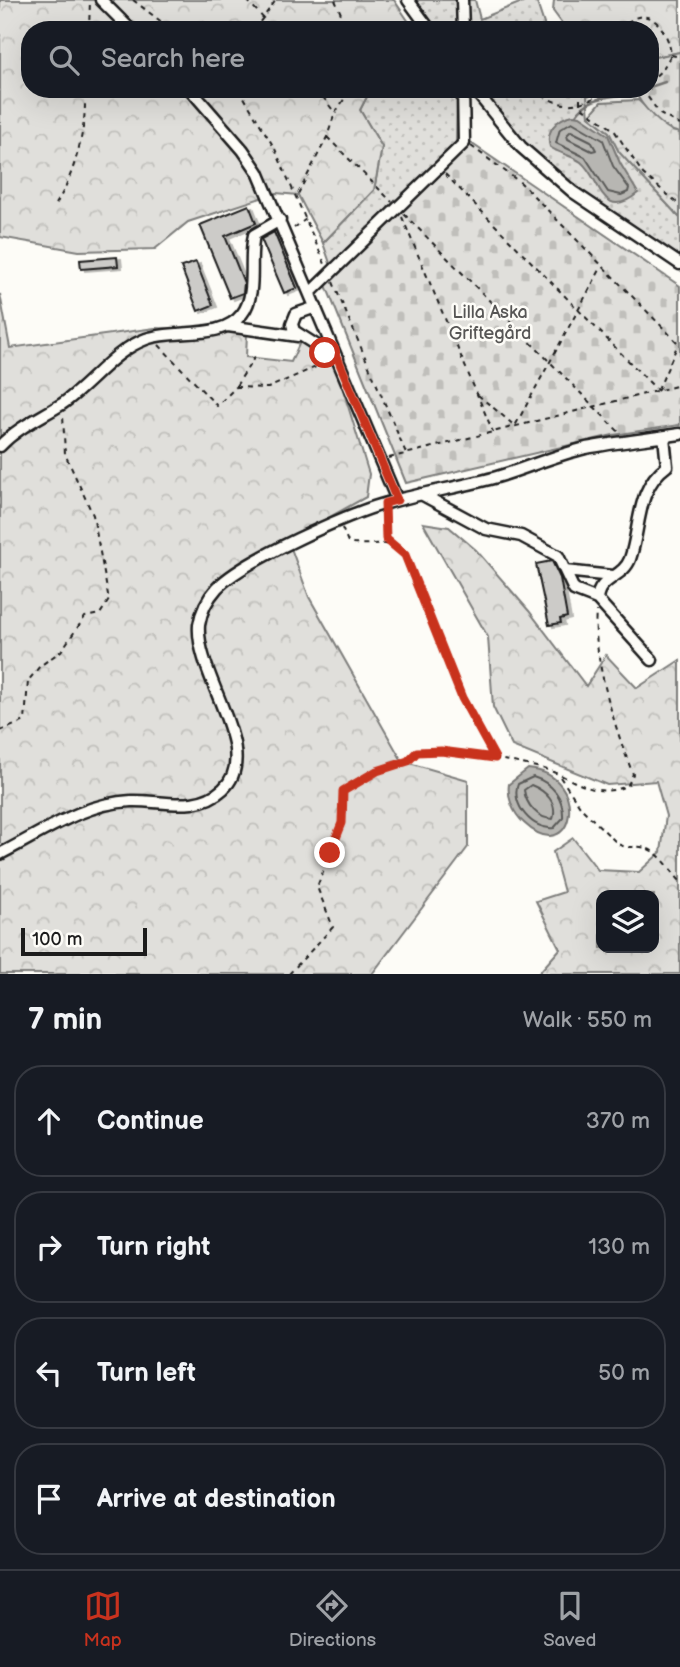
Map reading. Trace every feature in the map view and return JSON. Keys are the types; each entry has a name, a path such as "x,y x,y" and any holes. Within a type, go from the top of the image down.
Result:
{"street":[{"path":"101,0 122,21"},
{"path":"408,0 423,21"},
{"path":"462,0 463,21"},
{"path":"198,98 243,150 258,172 397,500"},
{"path":"310,293 464,142 463,98"},
{"path":"481,98 521,147 573,192 680,264"},
{"path":"228,326 244,312 248,302 254,235 280,220"},
{"path":"298,336 292,324 296,314 316,307"},
{"path":"0,446 15,431 62,404 124,350 151,337 228,326 298,336 339,361"},
{"path":"0,854 42,830 94,807 128,801 188,804 203,801 225,788 236,766 236,751 228,718 200,654 201,613 217,588 229,578 338,521 385,503 498,476 569,452 680,434"},
{"path":"597,599 598,590 629,562 637,522 650,483 667,466 664,437"},
{"path":"421,494 486,529 529,540 538,548 558,556 574,590 597,599 652,660"},
{"path":"565,571 612,576"}],"path":[{"path":"89,21 90,0"},
{"path":"133,0 160,21"},
{"path":"247,0 267,21"},
{"path":"259,21 276,0"},
{"path":"335,0 344,21"},
{"path":"628,21 632,17 655,21"},
{"path":"659,24 663,27 671,55 659,73"},
{"path":"671,55 680,57"},
{"path":"56,204 66,188 79,143 82,98"},
{"path":"244,98 275,149 298,195 406,453"},
{"path":"324,98 335,113"},
{"path":"298,195 327,137 335,113 345,98"},
{"path":"548,98 559,105 580,104 594,98"},
{"path":"580,98 584,110 614,130 643,174 680,205"},
{"path":"649,98 660,114 680,125"},
{"path":"327,137 628,442"},
{"path":"464,142 500,165 521,183 679,344 658,391"},
{"path":"439,167 658,391"},
{"path":"398,207 493,432"},
{"path":"286,234 307,218"},
{"path":"515,426 602,266"},
{"path":"151,337 217,406 236,387 256,355"},
{"path":"236,387 268,388 330,360 339,361"},
{"path":"379,460 680,385"},
{"path":"477,394 515,426"},
{"path":"0,730 25,721 28,681 40,666 61,651 85,617 100,614 109,600 93,515 65,454 62,404"},
{"path":"385,503 388,544"},
{"path":"338,521 348,542 397,546 405,555 462,698 495,758"},
{"path":"289,974 332,931 331,918 317,887 342,823 343,791 377,771 408,761 417,752 441,751 495,758 605,792 628,785 633,775 604,682 596,645 597,599"},
{"path":"559,776 582,809 618,844 625,848 642,847 666,860 680,881"}],"green space":[{"path":"0,0 394,0 408,21 21,21 21,98 366,98 360,110 382,147 374,190 323,243 298,195 276,193 188,222 155,249 79,251 0,237"},
{"path":"414,0 475,0 480,19 527,0 536,0 543,21 429,21"},
{"path":"554,0 680,0 680,52 659,56 659,21 560,21 553,11"},
{"path":"680,52 680,133 666,127 653,116 639,98 659,98 659,56"},
{"path":"366,98 457,98 456,143 331,266 323,243 374,190 382,147 360,110"},
{"path":"486,98 587,98 589,116 609,132 619,152 680,218 680,259 575,188 522,142"},
{"path":"638,100 672,131 680,133 680,218 619,152 609,132 589,116 601,102"},
{"name":"Lilla Aska Griftegård","path":"468,141 680,286 680,425 613,435 406,483 325,283"},
{"path":"0,294 10,348 155,328 247,332 246,357 291,362 300,342 336,367 369,474 366,497 288,540 309,597 402,761 468,780 468,847 372,974 0,974"},
{"path":"423,523 449,527 476,550 529,611 586,686 606,655 637,688 680,660 680,974 538,974 560,949 536,901 564,892 553,852 573,838 598,870 639,872 661,852 666,816 656,781 607,785 512,746 493,707 488,637"}],"water":[{"path":"573,115 580,116 608,135 620,163 638,193 626,201 609,201 581,162 550,147 549,136 554,126"},
{"path":"528,769 548,775 561,786 568,801 569,816 564,828 555,835 541,834 524,823 512,805 509,784"}],"building":[{"path":"249,205 256,223 225,236 244,283 243,293 230,298 200,225"},
{"path":"274,232 297,288 284,293 261,239"},
{"path":"117,257 118,266 81,269 80,260"},
{"path":"196,262 213,305 198,311 181,267"},
{"path":"552,561 560,578 567,617 560,619 561,623 549,625 536,564"}],"waterway":[{"path":"659,84 665,82"},
{"path":"576,115 590,102 603,98"}],"route":[{"path":"325,353 338,359 397,500 385,503 388,544 397,546 405,555 462,698 495,758 441,751 417,752 408,761 377,771 343,791 342,823 330,853"}]}
